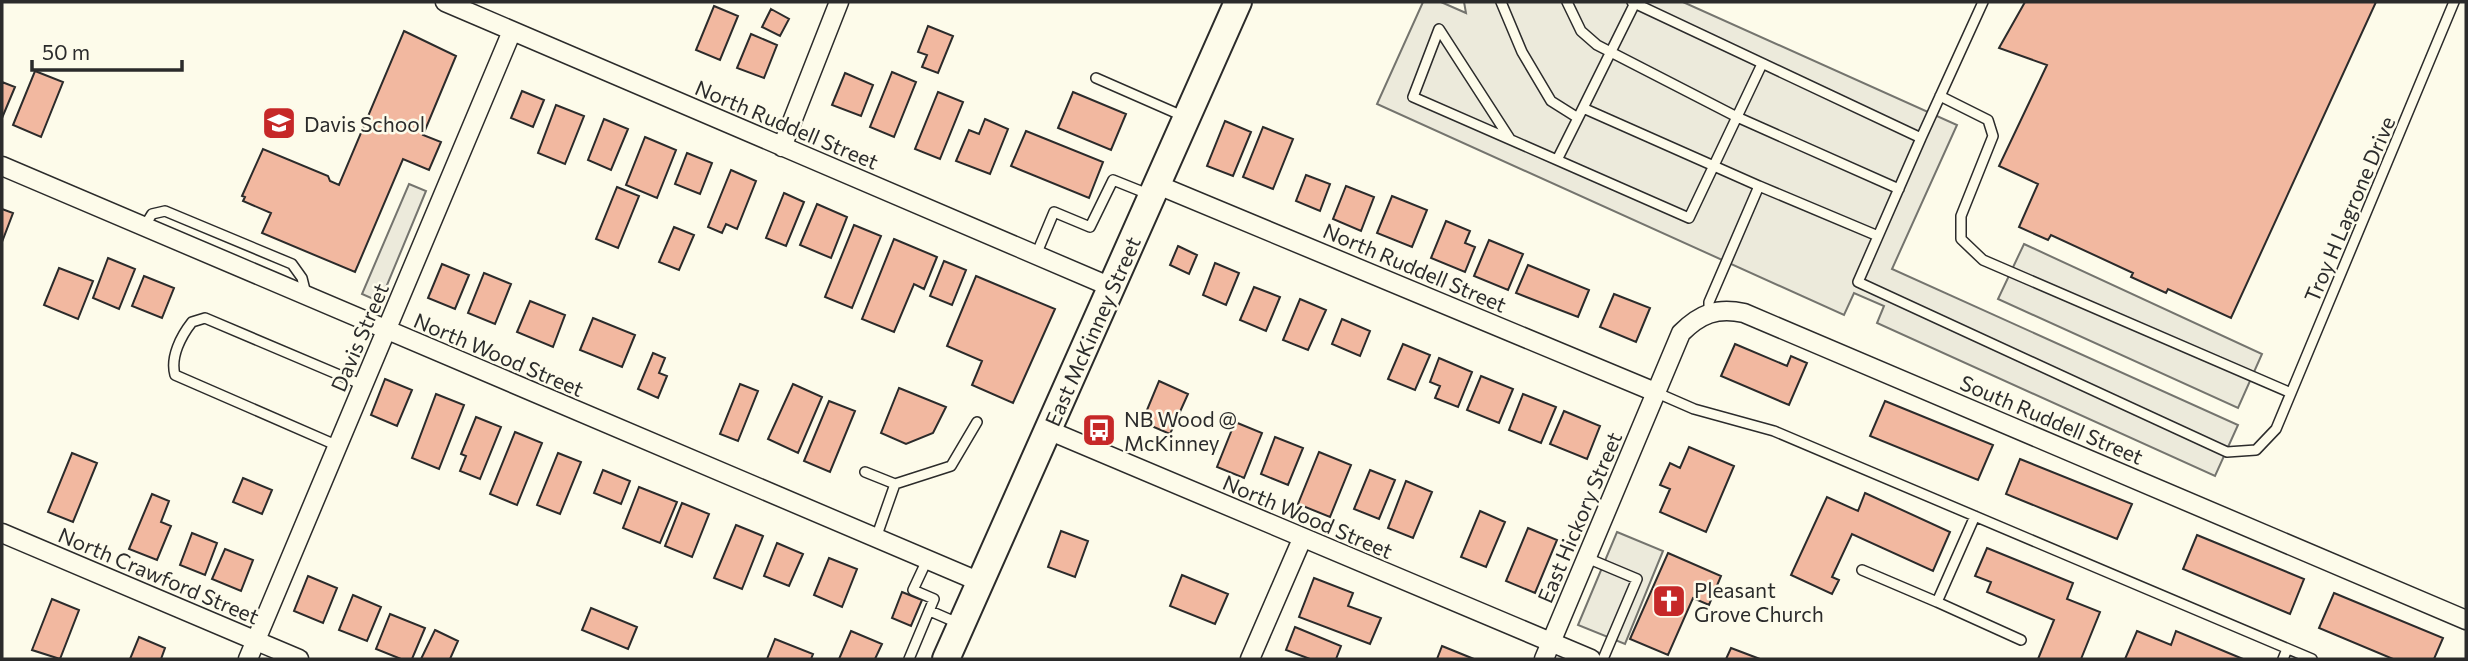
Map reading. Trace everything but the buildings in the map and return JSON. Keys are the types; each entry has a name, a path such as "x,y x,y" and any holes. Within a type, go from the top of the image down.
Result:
{"main road":[{"name":"East McKinney Street","path":"946,659 1238,2"}],"street":[{"name":"North Ruddell Street","path":"445,2 1111,288"},
{"path":"782,147 839,2"},
{"name":"Davis Street","path":"248,659 512,31"},
{"name":"North Wood Street","path":"2,166 980,582"},
{"name":"North Ruddell Street","path":"1156,190 1656,392"},
{"name":"South Ruddell Street","path":"1709,312 1727,309 1744,313 2466,620"},
{"path":"1656,392 1681,333 1693,320 1709,312"},
{"name":"East Hickory Street","path":"1548,651 1656,392"},
{"name":"North Wood Street","path":"1048,430 1302,539 1548,651 1591,659"},
{"name":"North Crawford Street","path":"2,533 299,659"},
{"path":"1250,659 1302,539"}],"lane":[{"path":"1501,2 1522,52 1551,101 1578,118"},
{"path":"1567,2 1581,31 1610,52 1737,117 1899,189"},
{"path":"1583,108 1878,236 1983,2"},
{"name":"Troy H Lagrone Drive","path":"1878,236 1858,282 2227,452 2256,450 2276,429 2454,2"},
{"path":"1557,160 1633,3 1921,138"},
{"path":"1510,139 1439,29 1413,97 1689,218 1762,64"},
{"path":"1096,78 1187,118"},
{"path":"1940,96 1988,120 1993,136 1961,216 1961,239 1983,260 2291,393"},
{"path":"1036,255 1054,212 1090,227 1113,180 1156,190"},
{"path":"1709,312 1709,302 1759,186"},
{"path":"143,228 152,214 165,211 178,216 292,264 302,278 307,297"},
{"path":"338,446 181,379 175,375 174,358 192,322 205,318 363,385"},
{"path":"1656,392 1694,409 1774,430 2312,659"},
{"path":"864,472 895,484 951,467 977,422"},
{"path":"876,538 895,484"},
{"path":"1937,602 1975,516"},
{"path":"1587,558 1637,579 1603,659"},
{"path":"909,659 934,599 913,590 927,559"},
{"path":"1862,570 2021,640"},
{"path":"930,611 961,624"},
{"path":"2283,659 2287,649"}],"shaded area":[{"path":"1423,2 1441,2 1466,13 1464,2 1683,2 1957,125 1892,269 2238,425 2215,476 1877,323 1884,306 1854,293 1844,315 1377,104"},
{"path":"409,184 426,191 380,302 362,294"},
{"path":"2024,244 2262,354 2238,408 1998,299"},
{"path":"1617,532 1663,551 1625,644 1578,625"}],"place":[{"name":"Davis School","path":"279,123"},
{"name":"NB Wood @ McKinney","path":"1099,430"},
{"name":"Pleasant Grove Church","path":"1669,601"}]}
